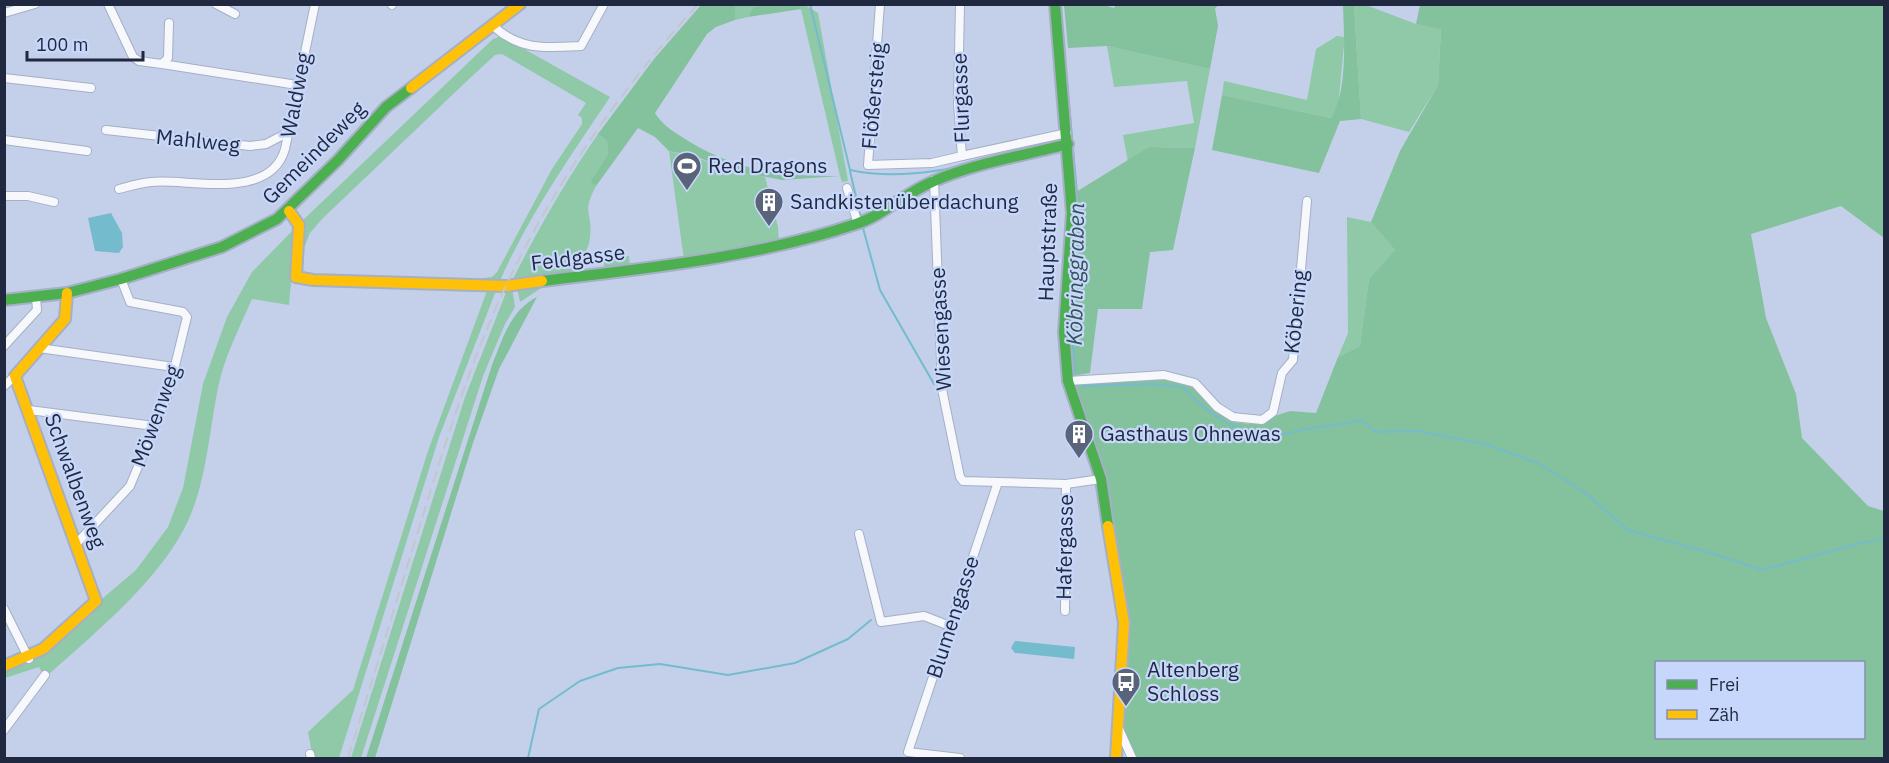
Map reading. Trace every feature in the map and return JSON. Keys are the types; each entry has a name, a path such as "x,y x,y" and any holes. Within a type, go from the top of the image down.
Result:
{"street":[{"path":"4,13 35,4"},
{"path":"108,4 133,57 139,61 297,85"},
{"path":"216,4 235,14"},
{"name":"Waldweg","path":"119,189 151,182 219,185 263,174 281,160 315,4"},
{"name":"Gemeindeweg","path":"4,300 68,293 121,279 244,238 289,211 386,108 520,4"},
{"path":"493,26 510,39 526,46 581,46 604,4"},
{"name":"Flößersteig","path":"880,4 868,165 932,163 962,156"},
{"name":"Flurgasse","path":"960,4 958,103 962,156 1068,139"},
{"name":"Hauptstraße","path":"1055,4 1068,139 1072,213 1064,332 1068,381 1101,479 1124,623 1116,759"},
{"path":"162,64 168,58 169,22"},
{"path":"4,78 91,88"},
{"name":"Mahlweg","path":"106,130 250,146 266,144 287,133"},
{"name":"Feldgasse","path":"289,211 299,225 297,277 313,280 514,285 738,256 858,224 889,209 934,180 1068,139"},
{"path":"4,140 87,151"},
{"name":"Wiesengasse","path":"934,180 942,389 960,477 963,481 1066,484 1101,479"},
{"path":"847,188 858,224"},
{"path":"4,196 28,196 54,202"},
{"name":"Köbering","path":"1068,381 1164,375 1195,383 1210,401 1233,417 1262,420 1269,416 1274,412 1282,373 1293,360 1307,201"},
{"name":"Möwenweg","path":"77,543 130,486 168,394 187,317 183,312 130,302 121,279"},
{"path":"4,386 65,319 68,293"},
{"path":"4,346 37,310 36,297"},
{"path":"39,348 174,367"},
{"name":"Schwalbenweg","path":"15,376 96,601 59,636 29,659"},
{"path":"29,410 154,426"},
{"name":"Blumengasse","path":"960,759 908,752 998,482"},
{"name":"Hafergasse","path":"1065,610 1066,484"},
{"path":"859,534 881,622 924,616 950,626"},
{"path":"4,609 29,659 4,666"},
{"path":"4,730 45,675"},
{"path":"1119,728 1132,759"}],"shaded area":[{"path":"1116,4 1219,5 1215,8 1218,26 1210,69 1107,46 1068,48 1064,5 1104,5 1114,8"},
{"path":"701,5 735,5 735,20 716,27 707,34 655,113 662,122 708,152 744,166 800,175 840,176 782,180 732,170 694,156 669,151 655,137 638,128 596,186 590,182 608,154 607,141 598,134 654,59"},
{"path":"735,5 765,5 753,7 748,17 735,20"},
{"path":"800,5 805,5 818,13 848,181 842,182 840,176"},
{"path":"800,5 801,9 748,17 753,7"},
{"path":"1343,5 1354,5 1361,119 1340,121 1319,173 1212,150 1222,95 1331,118 1343,79"},
{"path":"1354,5 1366,5 1416,24 1441,28 1438,85 1409,132 1361,119"},
{"path":"1420,5 1884,5 1884,238 1841,206 1751,234 1766,318 1796,394 1802,438 1868,506 1884,511 1884,758 1135,758 1122,728 1128,621 1103,479 1072,383 1168,378 1195,385 1220,413 1233,422 1250,424 1290,411 1316,413 1338,357 1360,346 1369,279 1395,250 1371,222 1400,151 1438,85 1441,29 1416,24"},
{"path":"501,36 610,97 536,211 499,283 461,281 492,277 497,272 552,169 582,124 582,118 578,115 586,103 502,54 495,55 322,219 310,233 299,260 301,222 493,39"},
{"path":"1337,36 1344,37 1344,45 1338,107 1331,118 1222,95 1224,81 1307,100 1316,49"},
{"path":"1107,46 1210,69 1195,148 1149,147 1128,162 1123,135 1194,123 1187,81 1114,87"},
{"path":"598,134 607,141 608,154 590,182 596,186 589,202 590,237 581,263 580,274 511,283 552,207"},
{"path":"1149,147 1195,148 1173,250 1150,252 1142,309 1098,309 1090,373 1072,376 1068,315 1076,192"},
{"path":"669,151 765,177 778,227 779,242 684,260"},
{"path":"111,213 122,233 123,247 119,253 95,251 88,218"},
{"path":"1347,217 1371,222 1395,250 1369,279 1360,346 1338,357 1348,333"},
{"path":"296,227 289,305 252,299 224,365 199,489 188,521 176,543 161,564 125,604 48,675 42,673 39,667 5,678 5,668 30,660 136,570 168,527 183,488 203,384 227,317 252,272"},
{"path":"629,256 630,267 605,270 603,257"},
{"path":"549,283 520,302 517,287"},
{"path":"488,288 497,288 439,437 339,758 313,758 308,732 353,690 428,451"},
{"path":"512,288 515,307 505,324 483,376 361,758 351,758 465,397 507,290"},
{"path":"537,297 499,369 473,443 375,758 366,758 492,365 508,326 520,310"},
{"path":"1015,641 1075,647 1074,659 1015,653 1011,648"}],"waterway":[{"path":"810,4 850,170 876,174 929,172 981,161 1058,140"},
{"name":"Köbringgraben","path":"1064,49 1080,226 1071,322 1075,373"},
{"path":"850,171 861,218"},
{"path":"863,228 880,290 934,384"},
{"name":"Köbringgraben","path":"1082,386 1152,384 1183,387 1215,416 1255,433 1284,434 1361,420 1376,432 1418,431 1488,445 1538,463 1583,491 1628,530 1762,570 1884,539"},
{"path":"528,758 539,709 580,681 618,668 660,664 728,675 795,663 848,639 871,620"}],"railway":[{"path":"348,758 450,431 484,335 512,273 551,201 596,132 645,67 698,4"}],"traffic: fast":[{"path":"1055,4 1072,213 1064,332 1068,381 1101,479 1108,526"},
{"path":"4,300 67,293 121,279 222,247 277,219 338,160 386,107 411,88"},
{"path":"542,281 740,254 818,236 866,220 922,187 948,175 1068,144"}],"traffic: slow":[{"path":"411,88 520,4"},
{"path":"289,211 299,225 296,277 313,280 506,286 542,281"},
{"path":"4,666 43,649 96,601 15,376 65,319 67,293"},
{"path":"1108,526 1124,623 1116,758"}],"place":[{"name":"Red Dragons","path":"687,192"},
{"name":"Sandkistenüberdachung","path":"769,228"},
{"name":"Gasthaus Ohnewas","path":"1079,460"},
{"name":"Altenberg Schloss","path":"1126,708"}]}
